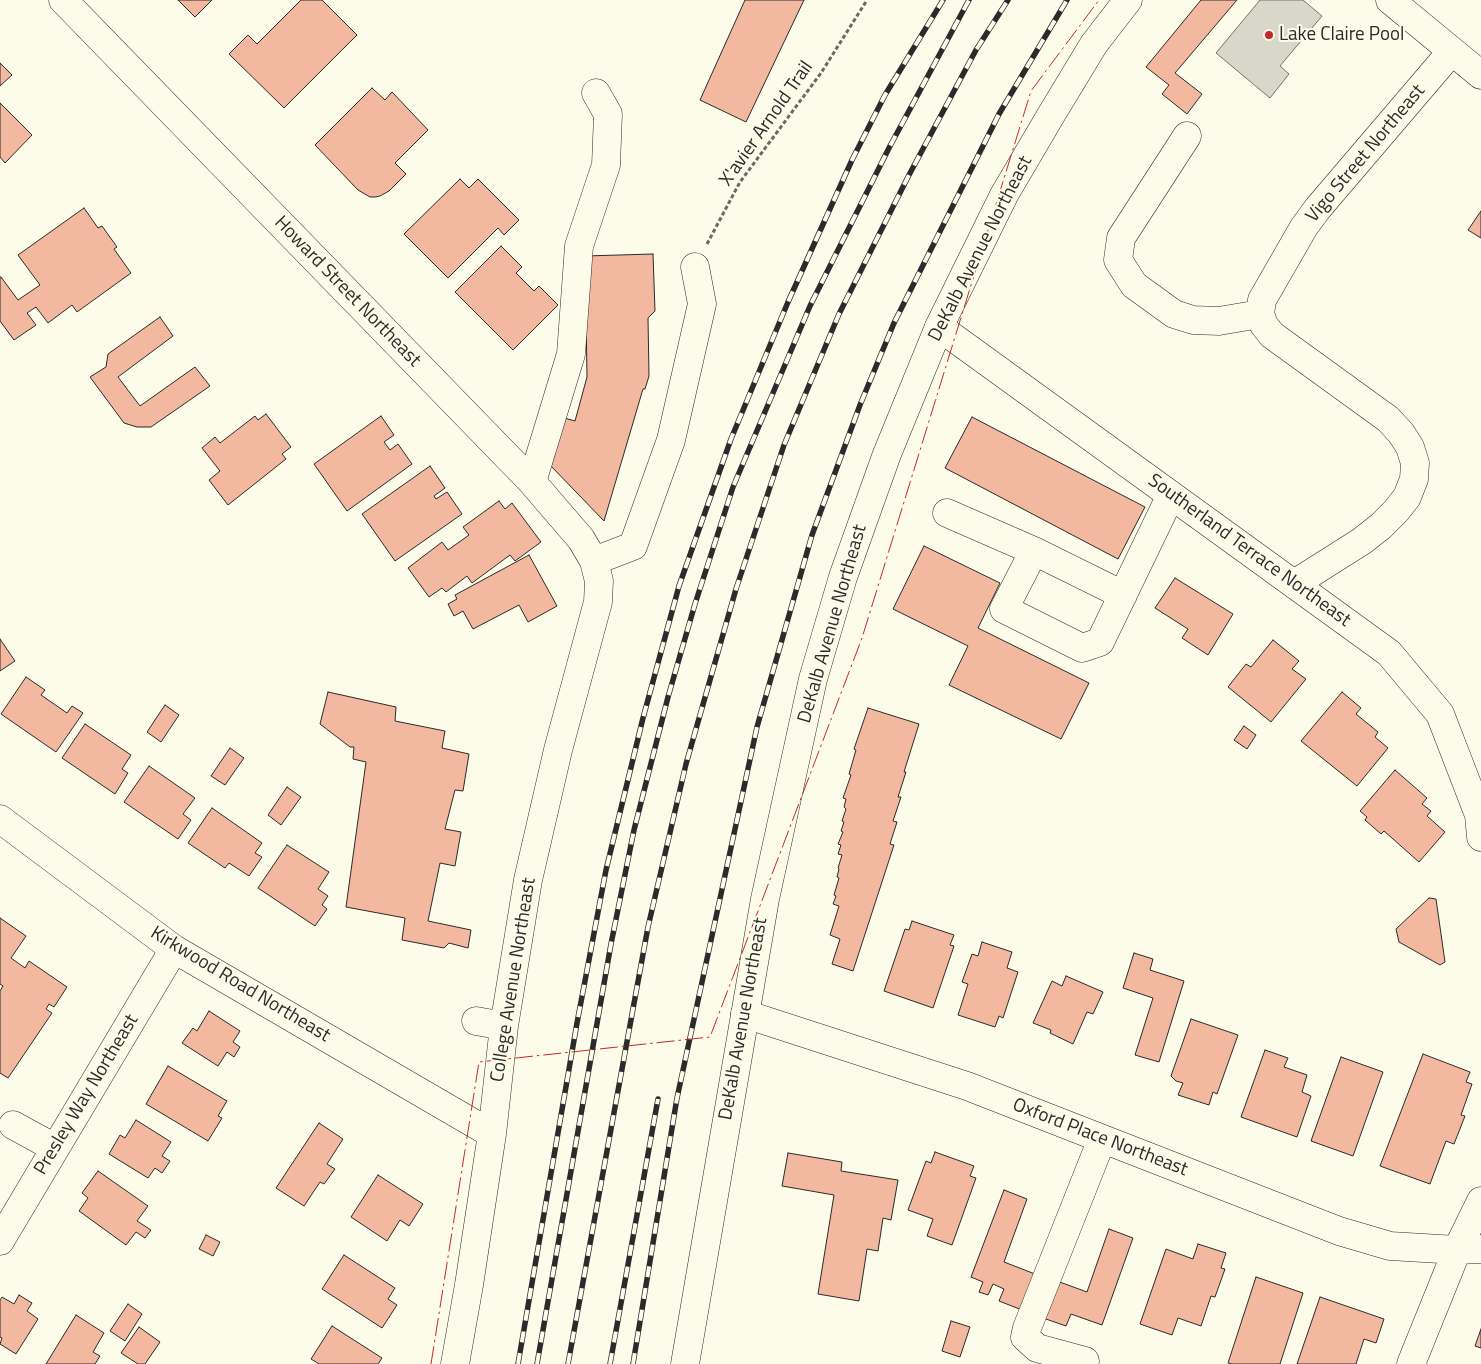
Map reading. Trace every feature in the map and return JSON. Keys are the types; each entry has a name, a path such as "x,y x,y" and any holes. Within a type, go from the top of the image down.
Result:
{"street":[{"name":"Howard Street Northeast","path":"63,0 532,482 581,539 594,561 599,581 598,602"},
{"name":"DeKalb Avenue Northeast","path":"685,1364 765,899 813,679 846,568 887,454 939,327 1004,195 1094,44 1128,0"},
{"path":"1390,0 1481,75"},
{"name":"Vigo Street Northeast","path":"1260,314 1262,300 1304,227 1318,208 1452,51"},
{"path":"532,482 571,354 579,246 606,165 608,114 596,94"},
{"path":"1187,136 1121,238 1118,260 1134,285 1174,314 1193,320 1219,321 1260,314 1264,325 1272,336 1388,419 1401,433 1410,447 1415,463 1414,479 1407,497 1396,511 1362,541 1294,584"},
{"path":"594,561 634,546 671,440 702,304 695,267"},
{"name":"Southerland Terrace Northeast","path":"939,327 1389,652 1440,714 1471,763 1481,837"},
{"path":"1034,551 1004,609 1082,648 1100,642 1171,495"},
{"path":"947,513 1034,551 1123,595"},
{"name":"College Avenue Northeast","path":"455,1364 492,1134 504,1026 528,880 558,750 598,602"},
{"name":"Kirkwood Road Northeast","path":"0,819 174,949 492,1134"},
{"name":"Presley Way Northeast","path":"0,1241 174,949"},
{"name":"Oxford Place Northeast","path":"745,1014 967,1086 1339,1231 1390,1246 1469,1250"},
{"path":"476,1021 504,1026"},
{"path":"13,1125 55,1148"},
{"path":"1085,1361 1037,1348 1025,1336 1102,1139"},
{"path":"1411,1364 1469,1250 1481,1201"}],"path":[{"name":"X'avier Arnold Trail","path":"695,267 740,182 821,73 867,0"}],"shaded area":[{"name":"Lake Claire Pool","path":"1260,0 1303,0 1322,16 1280,66 1289,74 1270,98 1216,53"}],"building":[{"path":"178,0 212,0 195,17"},
{"path":"301,0 322,0 357,35 284,108 229,54 248,35 257,44"},
{"path":"745,0 804,0 746,122 700,100"},
{"name":"Lake Claire Pool","path":"1201,0 1237,0 1175,73 1202,94 1187,114 1162,94 1169,85 1146,67"},
{"path":"0,63 12,75 0,86"},
{"path":"372,88 385,100 392,92 428,130 395,163 406,174 389,191 375,197 370,197 358,190 315,145"},
{"path":"0,103 32,135 5,163 0,157"},
{"path":"460,179 469,188 478,179 519,220 504,235 498,228 448,278 404,234"},
{"path":"84,208 98,228 102,226 117,247 114,249 131,273 77,312 72,305 48,323 36,307 27,313 36,325 14,340 0,321 0,277 18,300 40,285 18,255"},
{"path":"1481,211 1481,238 1468,230"},
{"path":"501,246 522,267 516,273 534,291 539,286 558,305 513,350 455,292"},
{"path":"653,254 655,311 648,318 649,376 645,389 643,389 604,521 549,464 561,417 575,421 587,377 585,256"},
{"path":"160,317 173,336 118,377 140,406 195,367 210,386 151,427 137,427 124,423 90,377 106,367 108,354"},
{"path":"266,414 291,447 282,454 286,459 228,505 209,480 220,471 202,448 215,437 220,443 255,416 258,420"},
{"path":"381,416 394,435 384,442 390,450 398,444 412,464 347,511 314,464"},
{"path":"972,417 1145,507 1118,559 945,468"},
{"path":"430,466 445,488 434,496 436,499 447,492 462,514 395,561 362,514"},
{"path":"499,501 505,509 512,503 541,542 515,561 510,555 472,583 467,576 446,592 442,588 429,597 408,568 442,542 448,550 469,535 463,527"},
{"path":"924,546 1000,583 978,628 1089,683 1061,739 949,685 968,646 893,609"},
{"path":"529,555 557,606 528,622 519,605 473,629 463,611 454,616 448,604 457,599 455,595"},
{"path":"1175,578 1233,614 1208,655 1182,638 1188,629 1155,608"},
{"path":"0,639 15,661 0,671"},
{"path":"1273,640 1299,661 1292,669 1306,679 1271,722 1228,687 1246,664 1251,667"},
{"path":"26,677 45,690 41,695 67,713 72,706 83,713 56,752 1,714"},
{"path":"328,692 396,707 395,721 445,731 442,748 469,754 463,791 455,790 445,829 461,832 455,866 440,863 428,921 471,930 468,948 449,943 444,948 402,940 405,918 346,907 366,762 353,759 354,747 350,747 320,724"},
{"path":"1342,692 1361,708 1356,714 1378,732 1375,737 1388,748 1357,786 1301,741"},
{"path":"165,705 179,715 161,742 147,732"},
{"path":"868,708 919,724 904,772 906,772 898,797 901,797 893,821 897,822 890,844 894,845 853,971 832,964 840,939 830,935 839,906 833,904 839,878 837,877 838,868 842,855 838,854 841,845 838,844 843,832 841,831 844,822 842,821 846,809 844,807 846,799 843,798 851,775 849,774 856,750 854,749"},
{"path":"85,724 131,755 122,769 128,773 115,794 62,758"},
{"path":"1244,726 1256,735 1247,749 1234,740"},
{"path":"230,748 244,758 225,785 211,776"},
{"path":"149,766 195,798 183,814 191,820 178,839 124,802"},
{"path":"1395,770 1427,798 1422,804 1431,811 1427,816 1445,832 1419,862 1384,831 1381,834 1365,820 1367,817 1360,811"},
{"path":"287,787 301,797 281,825 268,815"},
{"path":"212,808 262,843 255,853 262,857 249,876 229,863 225,868 188,843"},
{"path":"287,845 329,872 318,889 328,896 322,905 327,909 315,926 258,888"},
{"path":"1429,898 1436,899 1445,962 1440,965 1399,942 1396,929"},
{"path":"0,918 26,936 11,958 25,968 29,961 67,987 54,1007 49,1004 46,1009 52,1013 8,1078 0,1073 0,991 3,986 0,984"},
{"path":"912,921 954,935 950,945 954,946 933,1008 884,991 905,929 909,930"},
{"path":"982,942 1012,952 1007,968 1018,972 1003,1018 999,1016 995,1027 958,1015 968,984 962,982 972,954 978,956"},
{"path":"1134,953 1153,959 1150,970 1184,981 1159,1062 1135,1055 1153,998 1123,988"},
{"path":"1066,976 1103,992 1093,1014 1087,1012 1073,1044 1050,1033 1051,1030 1033,1023 1052,981 1062,986"},
{"path":"209,1011 240,1031 233,1042 240,1047 234,1057 227,1052 218,1066 182,1043 193,1028 197,1031"},
{"path":"1191,1019 1238,1035 1217,1094 1213,1092 1209,1105 1178,1095 1183,1083 1176,1081 1171,1076"},
{"path":"1265,1050 1288,1058 1284,1067 1307,1075 1302,1092 1311,1096 1297,1137 1241,1117"},
{"path":"1423,1054 1470,1072 1466,1082 1472,1084 1461,1115 1465,1116 1454,1144 1446,1141 1430,1184 1380,1166"},
{"path":"1341,1057 1383,1072 1353,1156 1311,1141"},
{"path":"168,1066 227,1101 218,1116 222,1118 208,1141 146,1104"},
{"path":"136,1120 171,1142 162,1156 170,1161 162,1173 155,1168 148,1178 109,1154 120,1135 125,1138"},
{"path":"319,1123 343,1139 327,1164 335,1169 324,1184 320,1182 304,1206 276,1188"},
{"path":"935,1152 974,1166 970,1176 976,1178 952,1245 927,1236 933,1219 908,1210 926,1161 931,1163"},
{"path":"788,1153 842,1162 841,1171 898,1180 891,1220 883,1218 878,1251 867,1249 859,1301 818,1294 834,1195 782,1186"},
{"path":"98,1171 148,1206 137,1221 151,1230 145,1238 136,1232 126,1245 79,1211 88,1198 82,1193"},
{"path":"378,1175 423,1204 409,1226 400,1220 387,1241 351,1217"},
{"path":"1004,1190 1027,1199 1004,1262 1035,1274 1022,1310 999,1301 1004,1289 993,1284 988,1295 979,1292 983,1282 971,1277"},
{"path":"1109,1229 1133,1238 1102,1325 1071,1314 1066,1326 1043,1318 1057,1281 1087,1292"},
{"path":"206,1235 220,1242 213,1256 199,1249"},
{"path":"1198,1244 1226,1253 1221,1268 1225,1269 1215,1297 1211,1296 1201,1326 1178,1318 1172,1335 1140,1324 1166,1249 1193,1259"},
{"path":"344,1255 395,1288 388,1299 397,1305 382,1328 322,1289"},
{"path":"1256,1277 1303,1293 1280,1364 1228,1363"},
{"path":"19,1295 32,1303 27,1311 38,1319 16,1354 0,1344 2,1338 0,1337 0,1300 2,1297 14,1304"},
{"path":"1320,1297 1384,1319 1376,1343 1364,1339 1356,1364 1297,1364"},
{"path":"128,1304 142,1314 125,1341 110,1331"},
{"path":"76,1315 104,1333 93,1352 100,1356 95,1364 46,1364"},
{"path":"951,1321 970,1327 960,1357 942,1351"},
{"path":"332,1326 382,1358 378,1364 319,1364 311,1359"},
{"path":"139,1327 160,1342 145,1364 138,1364 121,1353"},
{"path":"1481,1329 1481,1348 1475,1346"}],"railway":[{"path":"518,1364 577,1023 606,870 643,718 679,586 731,439 788,302 852,160 885,95 943,0"},
{"path":"537,1364 611,944 634,830 668,697 695,604 733,487 810,306 890,146 969,0"},
{"path":"568,1364 648,927 686,764 736,589 784,445 839,314 909,175 976,50 1008,0"},
{"path":"633,1364 677,1098 757,727 812,535 860,405 894,323 999,114 1067,0"},
{"path":"610,1364 658,1099"}],"power":[{"path":"431,1364 479,1062 710,1037 862,638 1031,91 1099,0"}],"place":[{"name":"Lake Claire Pool","path":"1269,35"}]}
